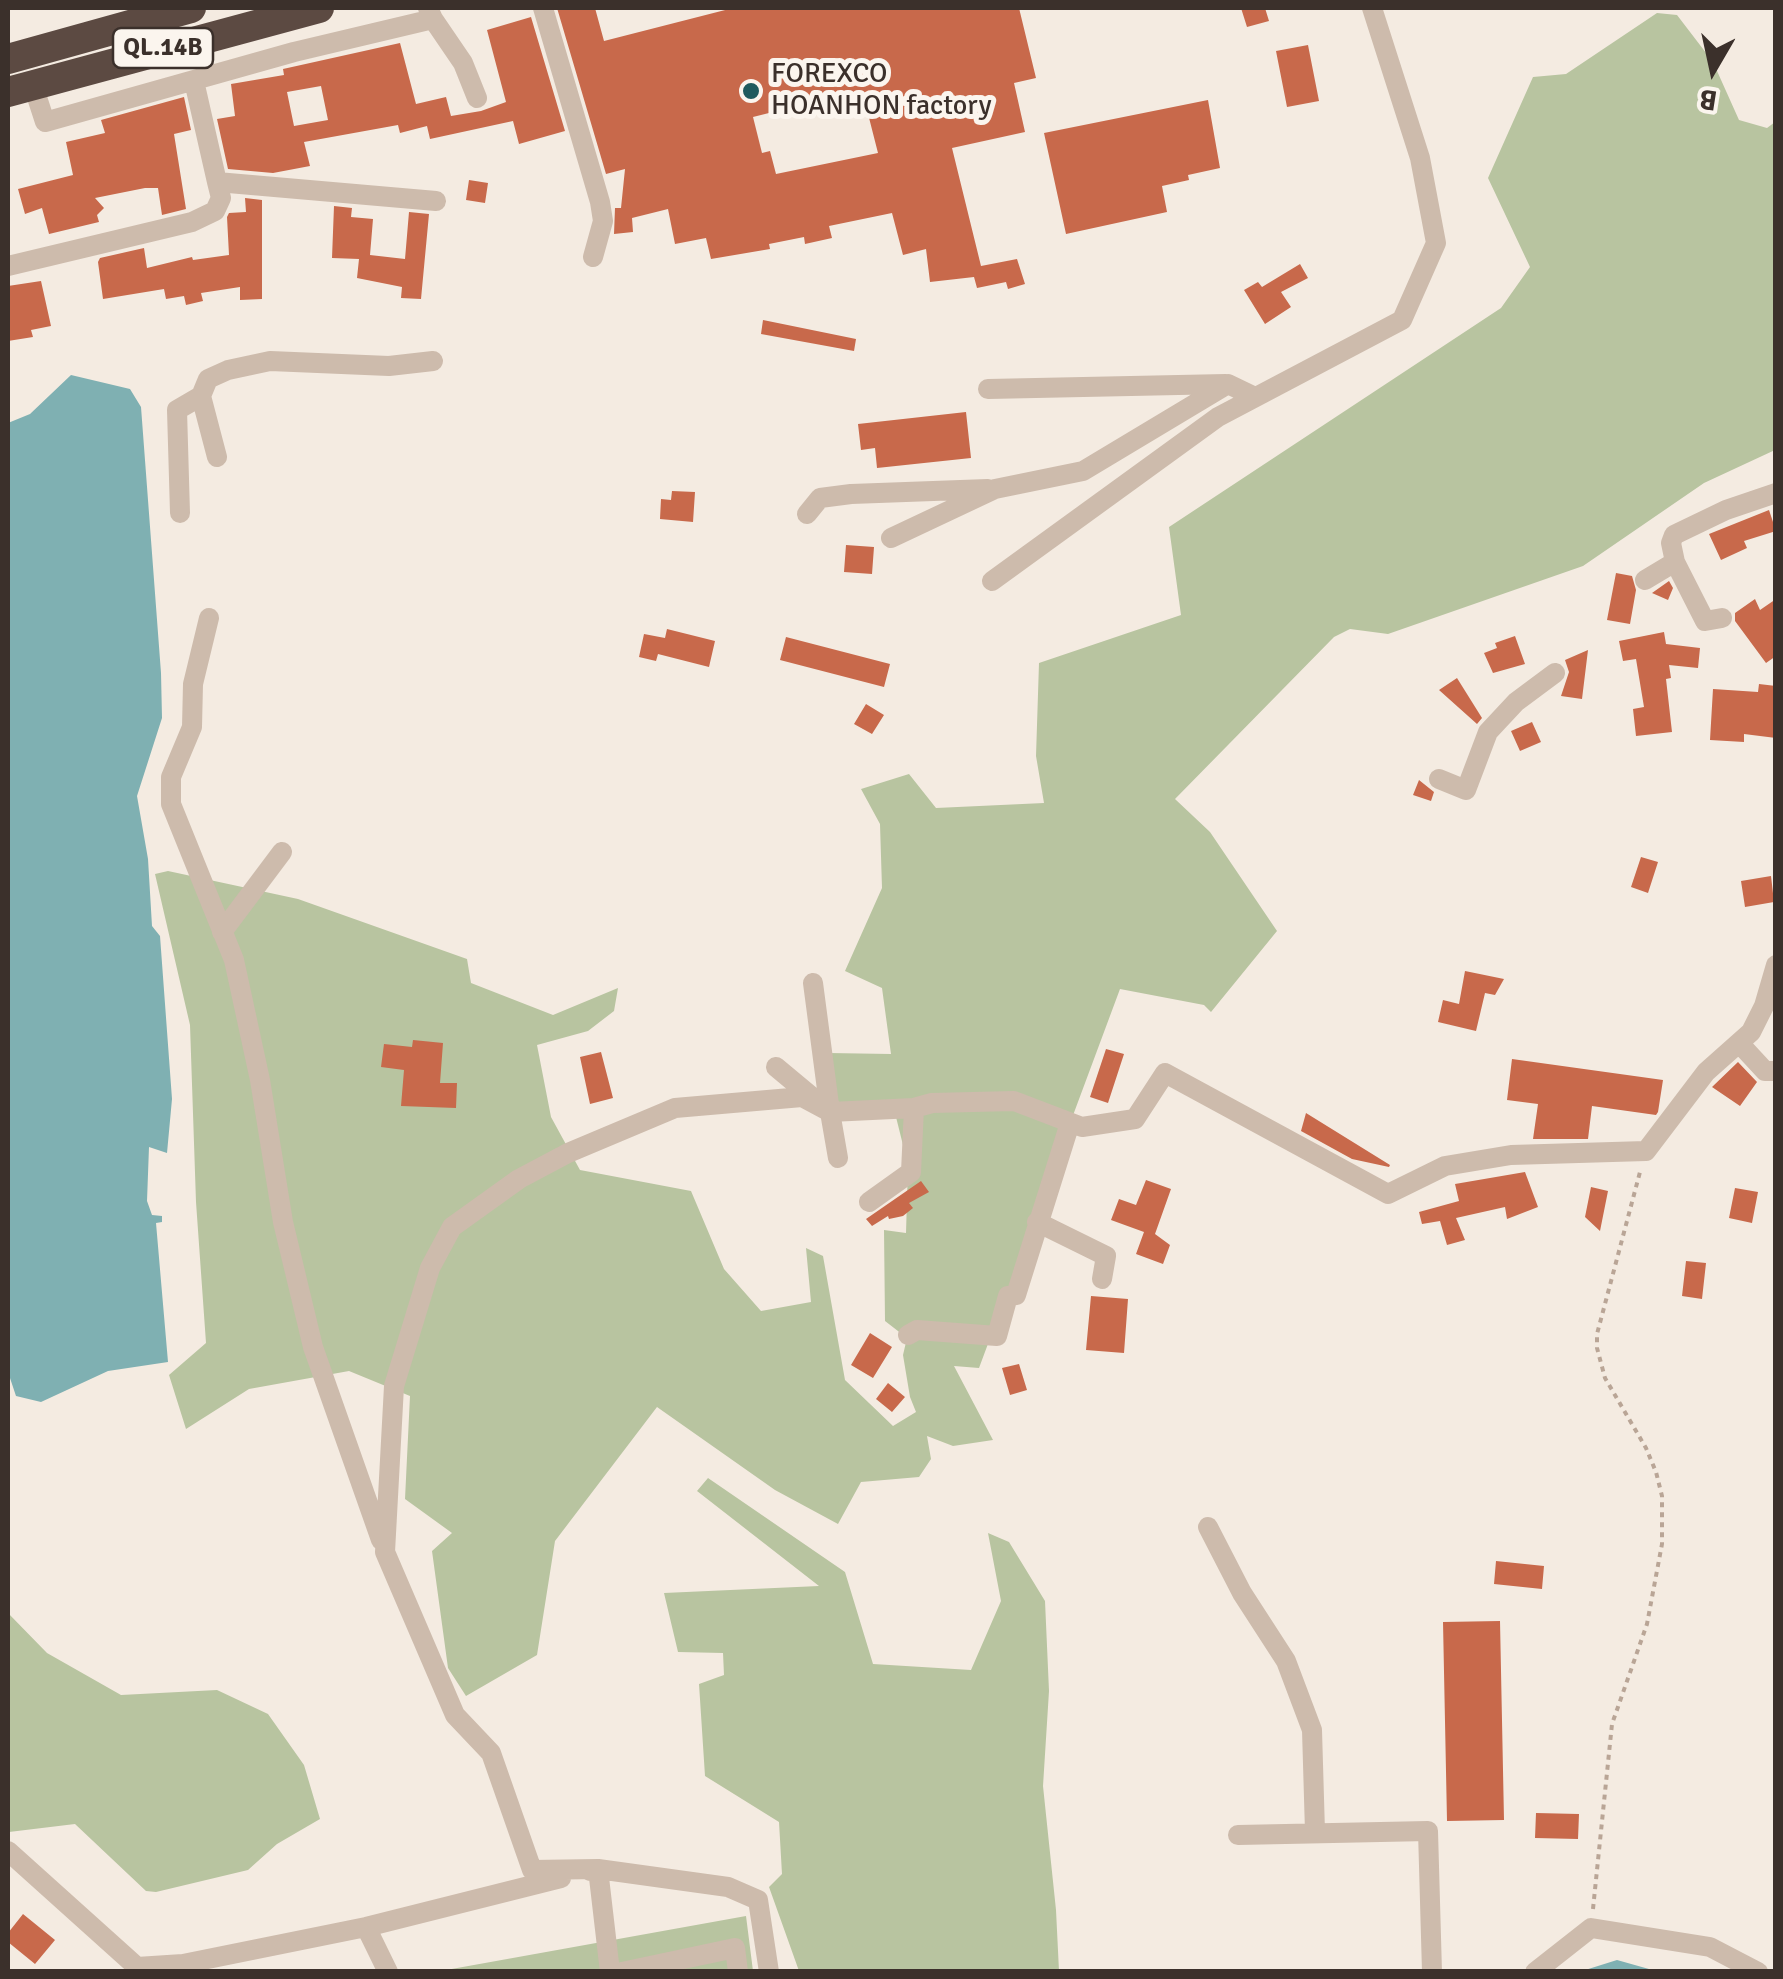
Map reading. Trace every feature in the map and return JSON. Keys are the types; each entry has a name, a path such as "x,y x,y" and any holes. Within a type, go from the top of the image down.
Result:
{"highway":[{"name":"QL.14B","path":"8,59 191,8"},
{"name":"QL.14B","path":"20,88 319,8"}],"street":[{"path":"543,8 600,202 603,221 593,257"},
{"path":"992,581 1218,417 1402,320 1436,243 1420,158 1372,8"},
{"path":"20,88 44,122 430,13 463,63 477,98"},
{"path":"8,266 192,222 215,211 220,198 194,81"},
{"path":"217,182 436,201"},
{"path":"217,457 201,396 208,379 228,370 270,361 389,366 433,361"},
{"path":"988,389 1228,384 1255,397"},
{"path":"807,514 820,498 995,489 1084,471 1228,384"},
{"path":"180,512 177,410 201,396"},
{"path":"891,538 995,489"},
{"path":"1722,618 1705,621 1675,562 1671,542 1674,536 1726,510 1776,493"},
{"path":"1645,580 1675,562"},
{"path":"209,618 194,684 192,727 170,777 172,804 234,960 260,1080 284,1222 313,1347 385,1552 456,1715 491,1753 532,1870 598,1869 728,1887 758,1900 769,1972"},
{"path":"1439,779 1466,790 1488,732 1516,702 1554,674"},
{"path":"222,932 282,852"},
{"path":"385,1552 394,1386 430,1268 452,1226 519,1179 568,1153 675,1108 802,1097 830,1112 1014,1101 1082,1127 1136,1120 1164,1074 1388,1194 1445,1166 1512,1155 1646,1151 1706,1072 1740,1044 1764,1006 1776,965"},
{"path":"813,982 832,1138 838,1158"},
{"path":"1740,1044 1765,1071 1776,1072"},
{"path":"776,1067 830,1112"},
{"path":"870,1202 910,1172 914,1108"},
{"path":"908,1335 917,1330 997,1336 1008,1296 1016,1295 1070,1123"},
{"path":"1037,1222 1106,1256 1102,1279"},
{"path":"1208,1528 1242,1592 1286,1661 1312,1730 1314,1832"},
{"path":"1238,1835 1428,1831 1432,1972"},
{"path":"8,1851 137,1967 183,1968 598,1869"},
{"path":"598,1869 610,1972"},
{"path":"366,1926 388,1972"},
{"path":"1535,1972 1591,1928 1710,1947 1758,1972"},
{"path":"622,1972 735,1948 738,1972"}],"path":[{"path":"1591,1928 1612,1724 1646,1624 1662,1532 1662,1496 1656,1472 1605,1378 1597,1348 1597,1334 1646,1151"}],"green space":[{"path":"1657,13 1677,15 1713,62 1739,120 1767,128 1775,122 1775,450 1704,483 1583,566 1388,634 1350,629 1334,637 1175,799 1210,832 1277,931 1211,1012 1204,1005 1120,989 979,1368 954,1366 993,1440 953,1446 927,1436 931,1459 919,1477 861,1482 838,1524 775,1490 657,1407 555,1541 537,1655 466,1696 448,1668 432,1551 452,1533 405,1499 410,1396 349,1371 249,1389 186,1429 169,1375 206,1343 190,1025 155,874 168,871 298,899 467,959 471,983 553,1015 618,988 614,1011 588,1031 537,1045 551,1117 580,1170 691,1191 724,1269 761,1311 811,1302 806,1248 823,1256 845,1380 893,1426 916,1412 903,1355 907,1338 885,1321 884,1230 906,1233 908,1165 894,1109 829,1111 828,1053 891,1054 882,988 845,971 882,888 880,824 861,789 909,774 936,808 1044,803 1036,756 1039,663 1181,615 1169,527 1501,308 1530,267 1488,178 1533,77 1566,74"},
{"path":"708,1478 845,1572 873,1664 971,1670 1001,1601 988,1533 1009,1542 1045,1601 1049,1691 1043,1786 1059,1971 799,1971 769,1887 782,1874 779,1822 705,1776 699,1684 724,1675 723,1653 678,1652 664,1593 819,1586 697,1491"},
{"path":"8,1613 47,1653 121,1695 217,1690 268,1714 304,1765 320,1819 277,1844 248,1870 156,1892 146,1891 75,1824 9,1832"},
{"path":"746,1916 753,1971 435,1972"}],"water":[{"path":"71,375 130,389 141,407 162,718 137,796 148,859 152,926 160,936 172,1099 167,1153 149,1147 147,1201 152,1215 162,1216 162,1222 156,1223 168,1362 108,1371 41,1402 16,1396 8,1372 8,423 30,414"},
{"path":"1617,1960 1656,1971 1582,1971"}],"building":[{"path":"557,8 595,8 604,41 733,8 1019,8 1036,78 1014,83 1025,132 952,148 981,266 1017,259 1025,284 1008,289 1006,282 977,288 974,277 930,282 926,249 903,255 892,213 829,226 832,238 805,244 804,237 769,244 770,249 711,259 706,238 675,244 668,209 632,218 633,232 614,234 615,208 621,208 625,169 606,174","holes":["841,95 846,112 866,106 878,153 776,174 770,151 762,153 753,117"]},
{"path":"1241,8 1265,8 1269,21 1247,27"},
{"path":"531,17 565,131 519,144 513,121 430,139 427,126 400,133 398,125 304,142 310,166 273,173 228,169 217,119 235,116 231,84 284,75 283,69 400,43 416,104 446,97 451,116 481,111 506,102 487,30","holes":["321,86 328,120 294,126 287,92"]},
{"path":"1308,45 1319,101 1287,107 1276,51"},
{"path":"184,97 191,130 174,134 186,209 162,215 158,188 145,188 95,198 104,208 97,215 99,222 49,234 42,208 25,214 18,189 73,175 66,142 105,133 101,120"},
{"path":"1208,100 1220,168 1162,186 1167,212 1066,234 1044,133"},
{"path":"469,180 488,183 485,203 466,200"},
{"path":"245,198 262,200 262,299 240,300 240,287 201,293 203,301 186,305 184,296 166,299 164,289 103,299 100,258 144,248 147,268 192,257 193,260 229,255 227,217 229,213 246,212"},
{"path":"334,206 352,208 351,217 373,219 370,255 405,259 409,212 429,214 421,299 401,298 402,287 357,278 359,259 332,258"},
{"path":"1300,264 1308,278 1281,292 1291,307 1265,324 1244,290 1258,282 1262,287"},
{"path":"41,281 51,326 31,330 33,337 8,341 8,286"},
{"path":"763,320 856,339 854,351 761,334"},
{"path":"966,412 971,458 877,468 875,448 861,450 858,424"},
{"path":"672,491 695,492 693,522 660,519 661,499 671,500"},
{"path":"1769,510 1776,531 1744,541 1747,548 1721,560 1709,534"},
{"path":"846,545 874,547 872,574 844,572"},
{"path":"1616,573 1632,576 1636,590 1630,624 1607,620"},
{"path":"1669,581 1673,588 1668,600 1652,593"},
{"path":"1755,599 1760,610 1776,599 1776,656 1766,663 1735,621 1735,613"},
{"path":"667,629 715,641 709,667 658,654 656,661 639,657 644,634 665,638"},
{"path":"1664,632 1666,644 1700,648 1698,668 1669,665 1671,678 1666,679 1672,732 1636,736 1633,709 1644,707 1636,659 1623,661 1619,641"},
{"path":"1515,636 1525,664 1493,673 1484,653 1497,648 1495,643"},
{"path":"786,637 890,664 884,687 780,660"},
{"path":"1588,650 1582,699 1561,696 1569,672 1565,660"},
{"path":"1457,678 1482,718 1477,724 1439,690"},
{"path":"1759,684 1776,686 1776,738 1744,734 1744,742 1710,740 1713,689 1758,692"},
{"path":"866,704 884,715 872,734 854,724"},
{"path":"1532,722 1541,742 1520,751 1511,731"},
{"path":"1419,780 1434,792 1431,801 1413,795"},
{"path":"1641,857 1658,862 1648,893 1631,887"},
{"path":"1771,876 1774,902 1745,907 1741,881"},
{"path":"1465,971 1504,979 1495,995 1485,993 1476,1031 1438,1022 1443,1000 1459,1004"},
{"path":"413,1040 443,1043 440,1083 457,1083 456,1108 401,1106 404,1070 381,1067 384,1044 412,1047"},
{"path":"1106,1049 1124,1054 1108,1103 1090,1097"},
{"path":"601,1052 613,1098 590,1104 580,1057"},
{"path":"1512,1059 1663,1080 1658,1112 1656,1115 1592,1106 1588,1139 1533,1139 1538,1104 1507,1100"},
{"path":"1738,1062 1757,1082 1740,1106 1712,1087"},
{"path":"1306,1113 1389,1167 1352,1159 1301,1131"},
{"path":"1525,1172 1538,1207 1507,1219 1505,1207 1456,1218 1465,1240 1447,1245 1440,1221 1422,1224 1419,1212 1459,1201 1455,1184"},
{"path":"1146,1180 1171,1189 1155,1234 1170,1245 1163,1264 1136,1254 1144,1232 1111,1220 1119,1199 1136,1205"},
{"path":"921,1181 929,1192 909,1203 913,1208 903,1216 888,1216 872,1226 866,1219"},
{"path":"1591,1187 1608,1191 1600,1231 1585,1217"},
{"path":"1735,1188 1758,1192 1752,1223 1729,1218"},
{"path":"1686,1261 1706,1263 1702,1299 1682,1296"},
{"path":"1091,1296 1128,1299 1124,1353 1086,1350"},
{"path":"870,1333 892,1347 873,1378 851,1365"},
{"path":"1019,1364 1027,1390 1010,1395 1002,1368"},
{"path":"888,1383 905,1397 892,1412 876,1399"},
{"path":"1496,1561 1544,1566 1542,1589 1494,1584"},
{"path":"1500,1621 1504,1820 1447,1821 1443,1622"},
{"path":"1536,1813 1579,1814 1578,1839 1535,1838"},
{"path":"23,1914 55,1940 35,1964 8,1942 8,1933"}],"place":[{"name":"FOREXCO HOANHON factory","path":"751,91"}]}
